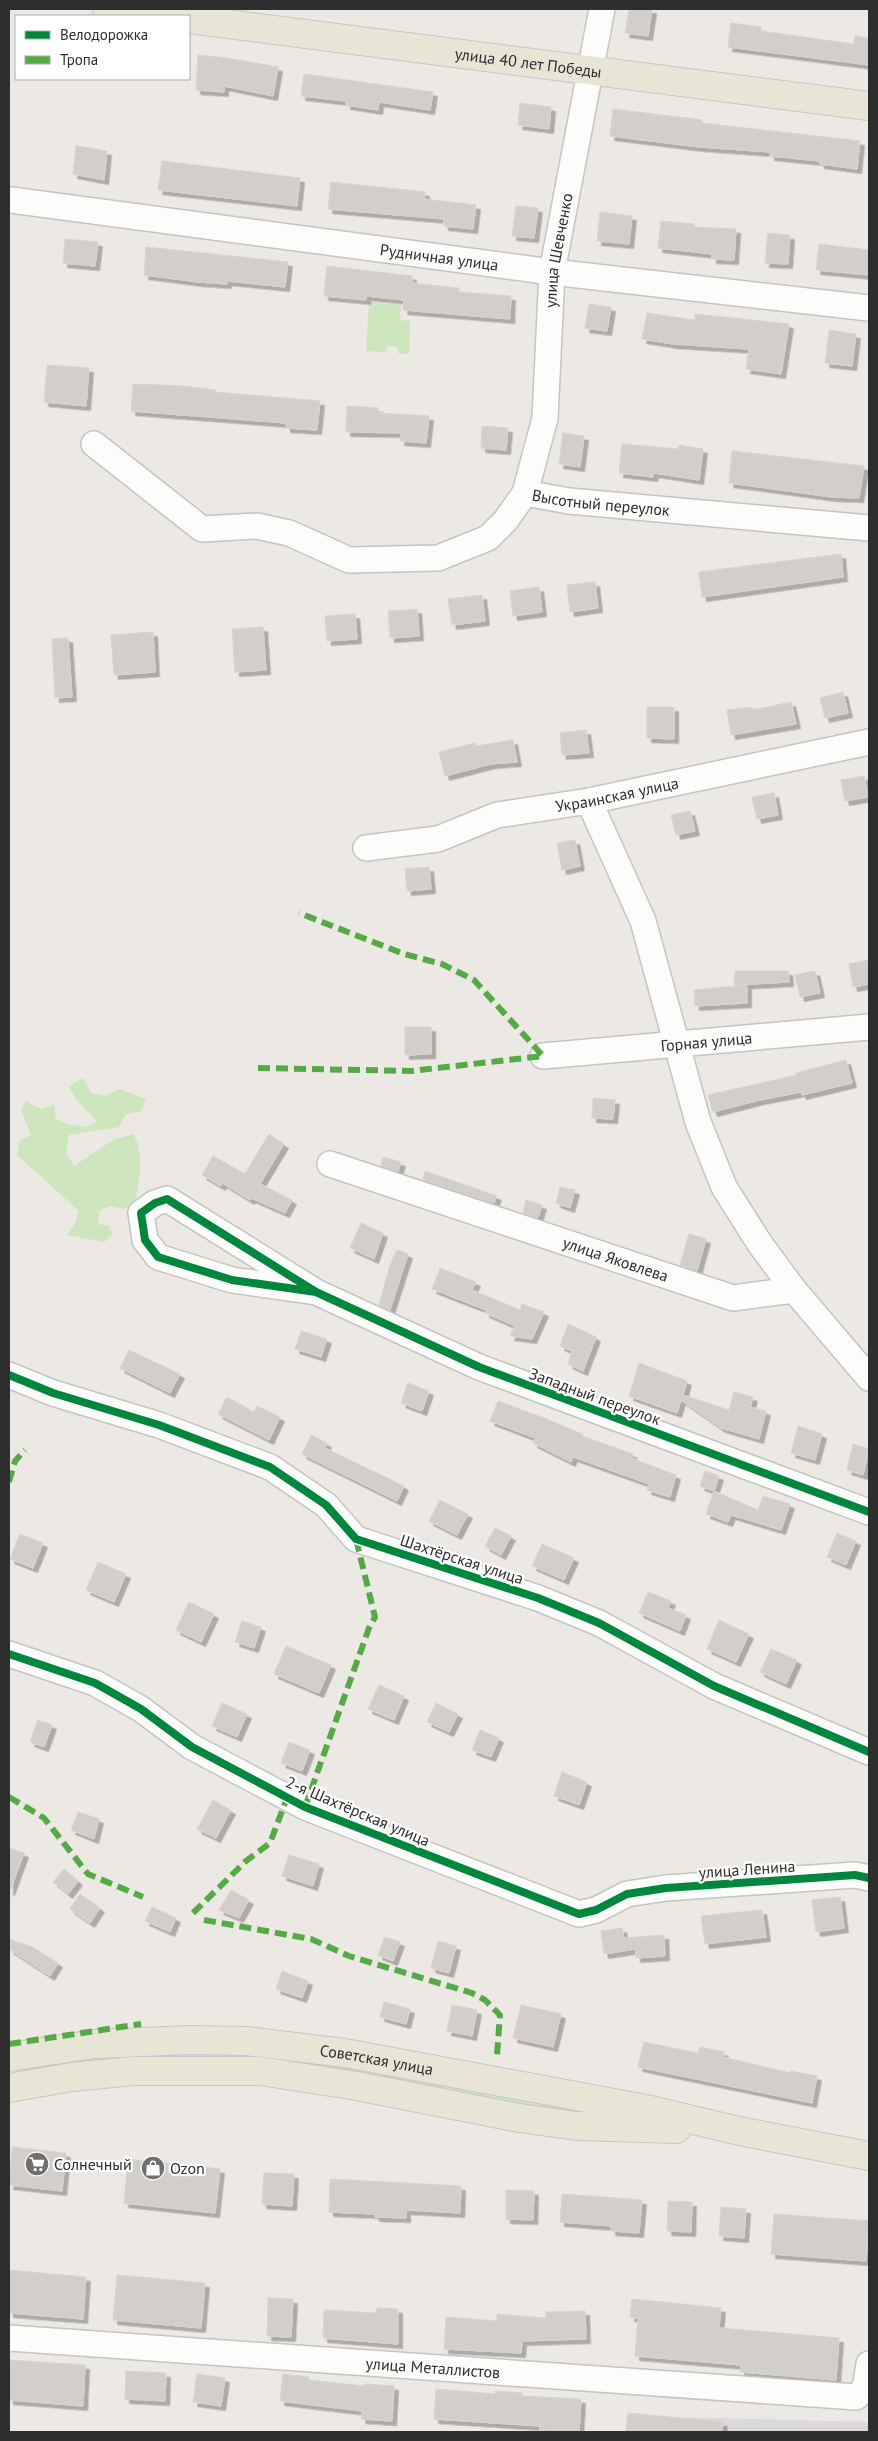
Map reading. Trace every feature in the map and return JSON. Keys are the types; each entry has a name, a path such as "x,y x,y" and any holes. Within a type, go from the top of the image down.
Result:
{"main road":[{"path":"107,9 159,15"},
{"name":"улица 40 лет Победы","path":"190,19 869,106"},
{"name":"Советская улица","path":"10,2057 95,2044 190,2040 246,2041 345,2053 651,2110 739,2131 869,2156"},
{"path":"10,2057 13,2087"},
{"name":"Советская улица","path":"13,2087 72,2077 133,2072 260,2071 358,2086 519,2118 577,2126 739,2131"}],"street":[{"name":"улица Шевченко","path":"525,493 545,418 552,272 602,9"},
{"name":"Рудничная улица","path":"12,200 552,272 869,308"},
{"name":"Высотный переулок","path":"94,444 202,529 257,526 289,533 349,560 438,558 488,538 506,520 525,493 569,501 869,528"},
{"name":"Украинская улица","path":"366,848 438,839 497,814 589,801 869,742"},
{"path":"589,801 643,921 698,1122 724,1187 760,1244 794,1290 869,1378"},
{"name":"Горная улица","path":"542,1056 869,1027"},
{"name":"улица Яковлева","path":"330,1164 734,1298 794,1290"},
{"name":"Западный переулок","path":"316,1292 232,1280 158,1257 145,1240 141,1213 155,1202 167,1199 316,1292 479,1367 869,1512"},
{"name":"Шахтёрская улица","path":"9,1375 53,1393 159,1425 270,1467 326,1505 356,1539 538,1598 599,1623 714,1686 869,1752"},
{"name":"2-я Шахтёрская улица","path":"9,1654 95,1683 141,1709 192,1747 305,1807 579,1914 596,1910 627,1894"},
{"name":"улица Ленина","path":"627,1894 666,1888 855,1875 869,1878"},
{"name":"улица Металлистов","path":"9,2338 856,2397 865,2388 869,2364"}],"shaded area":[{"path":"670,2417 869,2422 869,2432 671,2432"}],"green space":[{"path":"369,302 401,305 400,320 410,321 409,354 399,354 398,347 388,346 387,352 366,351"},
{"path":"83,1078 91,1093 106,1096 119,1089 146,1099 141,1111 126,1114 119,1127 69,1135 66,1153 74,1166 113,1140 133,1134 137,1141 140,1166 136,1201 124,1209 110,1206 100,1210 98,1224 109,1226 113,1234 104,1242 67,1235 75,1224 79,1211 17,1155 20,1140 31,1135 21,1109 26,1101 41,1109 54,1105 56,1119 68,1124 87,1127 97,1121 78,1102 69,1087"},
{"path":"148,2051 279,2054 467,2087 597,2116 528,2109 360,2074 31,2072 30,2064"}],"building":[{"path":"629,9 652,9 648,36 625,33"},
{"path":"731,23 761,27 761,31 854,44 855,36 869,38 869,65 728,47"},
{"path":"198,55 278,67 273,96 224,86 224,92 196,90"},
{"path":"304,74 433,92 430,110 379,102 378,110 346,105 346,101 301,96"},
{"path":"520,103 551,107 549,129 518,125"},
{"path":"613,109 702,120 702,123 860,141 857,169 820,164 820,161 770,156 770,152 699,147 610,136"},
{"path":"76,146 107,151 104,180 73,174"},
{"path":"162,161 300,178 297,206 158,190"},
{"path":"331,182 425,192 424,199 476,205 473,229 444,226 444,219 328,209"},
{"path":"516,206 538,208 534,238 512,236"},
{"path":"600,212 632,216 629,244 597,241"},
{"path":"661,221 694,224 694,227 736,229 734,260 712,259 712,254 658,248"},
{"path":"768,233 790,235 788,264 765,263"},
{"path":"65,239 98,242 95,266 63,263"},
{"path":"819,244 869,250 869,275 816,270"},
{"path":"146,247 288,262 285,287 227,281 227,284 198,282 144,275"},
{"path":"327,266 412,276 412,283 459,288 459,292 511,296 510,319 403,310 404,300 366,296 366,300 324,296"},
{"path":"589,304 611,307 607,331 585,328"},
{"path":"647,313 695,320 695,314 789,324 781,374 746,369 749,349 673,344 642,339"},
{"path":"829,330 856,334 852,366 825,363"},
{"path":"47,365 89,368 86,406 44,402"},
{"path":"133,384 184,386 216,390 215,392 320,401 317,430 286,428 286,423 131,411"},
{"path":"347,406 379,408 378,413 429,416 426,443 400,441 401,433 346,432"},
{"path":"482,426 508,428 506,450 481,448"},
{"path":"563,433 584,436 580,467 559,464"},
{"path":"622,444 678,449 679,445 703,449 699,480 654,473 653,477 619,473"},
{"path":"732,451 864,466 859,498 832,497 729,483"},
{"path":"841,554 843,577 702,597 699,572"},
{"path":"595,582 598,608 570,612 567,585"},
{"path":"539,587 542,612 513,616 510,591"},
{"path":"482,595 485,621 452,625 448,599"},
{"path":"417,609 419,636 390,638 388,611"},
{"path":"355,614 357,639 327,641 325,616"},
{"path":"263,627 266,670 235,672 232,629"},
{"path":"153,632 155,672 114,675 111,635"},
{"path":"68,638 72,697 55,698 52,639"},
{"path":"843,692 848,713 825,718 820,698"},
{"path":"791,702 796,724 731,735 727,710 752,707 752,710"},
{"path":"647,707 674,707 674,739 647,738"},
{"path":"586,730 589,753 562,755 560,733"},
{"path":"513,740 517,762 491,764 445,776 439,752 475,743 476,746"},
{"path":"864,776 868,797 845,801 841,780"},
{"path":"774,793 778,815 757,819 752,797"},
{"path":"690,811 695,831 676,835 671,815"},
{"path":"575,840 580,866 562,870 557,843"},
{"path":"429,867 431,889 407,891 405,869"},
{"path":"869,960 869,984 853,987 849,964"},
{"path":"735,971 788,971 789,982 734,985"},
{"path":"815,971 820,993 800,997 795,975"},
{"path":"747,985 747,1003 695,1006 694,990"},
{"path":"405,1027 431,1027 431,1054 405,1055"},
{"path":"846,1060 852,1083 802,1095 801,1092 760,1100 713,1112 708,1095 797,1075 796,1073"},
{"path":"593,1098 615,1100 613,1119 592,1118"},
{"path":"269,1134 284,1144 260,1184 292,1200 285,1213 251,1198 250,1200 222,1183 221,1186 202,1175 213,1156 245,1174"},
{"path":"383,1157 401,1162 398,1172 381,1166"},
{"path":"425,1171 497,1196 494,1203 423,1180"},
{"path":"560,1187 575,1190 570,1208 556,1203"},
{"path":"526,1200 542,1205 538,1218 523,1213"},
{"path":"361,1223 383,1233 374,1259 350,1248"},
{"path":"689,1234 706,1239 697,1271 680,1265"},
{"path":"397,1250 408,1254 390,1310 379,1305 390,1265"},
{"path":"440,1268 476,1282 472,1290 520,1310 522,1304 544,1312 532,1339 510,1336 515,1326 485,1313 486,1310 432,1289"},
{"path":"568,1324 596,1337 583,1371 568,1364 572,1351 560,1346"},
{"path":"301,1331 327,1339 321,1357 295,1349"},
{"path":"129,1350 180,1374 170,1393 120,1368"},
{"path":"639,1363 687,1381 683,1395 729,1410 734,1392 753,1397 750,1407 766,1411 759,1439 721,1428 681,1400 677,1413 629,1396"},
{"path":"408,1383 429,1391 422,1411 401,1403"},
{"path":"227,1397 254,1412 257,1406 280,1417 269,1440 218,1414"},
{"path":"498,1401 544,1418 582,1434 582,1436 633,1454 631,1458 676,1475 670,1497 647,1490 649,1484 573,1457 571,1462 533,1443 535,1438 490,1421"},
{"path":"798,1426 822,1434 815,1460 791,1453"},
{"path":"311,1435 327,1443 325,1448 404,1486 397,1501 302,1454"},
{"path":"853,1444 869,1449 863,1475 847,1470"},
{"path":"705,1471 719,1476 714,1491 700,1486"},
{"path":"714,1491 758,1510 763,1496 790,1504 781,1530 731,1515 728,1522 706,1514"},
{"path":"440,1500 468,1514 457,1535 429,1521"},
{"path":"495,1528 511,1536 501,1555 485,1546"},
{"path":"837,1533 856,1541 846,1565 827,1557"},
{"path":"20,1534 43,1543 33,1568 10,1559"},
{"path":"542,1544 574,1558 564,1580 532,1566"},
{"path":"98,1562 126,1574 114,1602 86,1590"},
{"path":"648,1592 671,1601 668,1608 686,1615 680,1631 639,1613"},
{"path":"189,1602 214,1614 201,1642 176,1630"},
{"path":"719,1620 749,1634 736,1662 707,1649"},
{"path":"242,1621 261,1627 254,1648 235,1642"},
{"path":"286,1646 331,1665 319,1693 274,1674"},
{"path":"771,1649 797,1660 786,1684 760,1672"},
{"path":"379,1685 404,1696 394,1720 368,1709"},
{"path":"222,1703 247,1714 237,1737 212,1726"},
{"path":"436,1703 458,1714 449,1732 427,1722"},
{"path":"38,1720 52,1725 44,1747 30,1742"},
{"path":"480,1730 499,1738 491,1757 472,1750"},
{"path":"289,1742 310,1750 302,1771 281,1763"},
{"path":"562,1772 587,1782 579,1805 554,1796"},
{"path":"213,1800 231,1810 216,1838 197,1829"},
{"path":"78,1812 99,1819 94,1839 71,1830"},
{"path":"9,1848 24,1853 10,1891 9,1891"},
{"path":"289,1855 319,1864 313,1886 282,1876"},
{"path":"64,1869 78,1881 68,1894 53,1882"},
{"path":"231,1890 249,1900 239,1918 219,1910"},
{"path":"80,1894 100,1908 90,1923 70,1909"},
{"path":"840,1897 844,1928 816,1932 812,1900"},
{"path":"152,1907 176,1918 170,1932 145,1921"},
{"path":"762,1910 766,1937 705,1944 701,1916"},
{"path":"622,1928 624,1938 664,1935 665,1956 636,1958 636,1949 604,1954 601,1931"},
{"path":"385,1937 400,1942 393,1961 378,1955"},
{"path":"9,1939 32,1947 58,1963 50,1976 9,1949"},
{"path":"438,1941 456,1946 449,1973 431,1968"},
{"path":"282,1971 308,1981 302,1998 276,1989"},
{"path":"384,2002 410,2009 406,2024 380,2017"},
{"path":"452,2005 477,2010 472,2036 447,2031"},
{"path":"521,2005 561,2014 553,2047 513,2038"},
{"path":"644,2042 698,2053 700,2047 724,2052 723,2057 790,2073 790,2071 817,2076 812,2103 638,2067"},
{"name":"Солнечный","path":"12,2147 66,2153 62,2191 9,2185"},
{"path":"128,2159 220,2169 215,2213 124,2203"},
{"path":"264,2173 294,2174 292,2206 262,2204"},
{"path":"330,2179 461,2186 460,2213 406,2210 406,2218 375,2217 375,2214 329,2212"},
{"path":"506,2190 534,2191 533,2220 506,2219"},
{"path":"562,2194 642,2200 639,2233 611,2231 611,2226 560,2222"},
{"path":"668,2201 692,2202 691,2232 667,2231"},
{"path":"721,2207 746,2209 744,2238 719,2236"},
{"path":"774,2214 869,2221 866,2261 771,2254"},
{"path":"9,2270 86,2277 83,2319 9,2313"},
{"path":"117,2275 205,2283 201,2328 113,2320"},
{"path":"268,2298 293,2299 291,2337 267,2336"},
{"path":"632,2299 721,2308 719,2328 839,2338 836,2380 740,2372 741,2365 635,2356 638,2318 630,2317"},
{"path":"377,2308 398,2309 398,2344 323,2338 324,2310 376,2313"},
{"path":"585,2311 586,2339 522,2341 521,2353 444,2349 446,2317 497,2321 497,2314 546,2318 546,2312"},
{"path":"9,2360 85,2365 83,2406 9,2400"},
{"path":"126,2371 166,2373 165,2401 125,2399"},
{"path":"197,2374 225,2378 221,2406 193,2402"},
{"path":"283,2374 309,2377 309,2380 364,2386 364,2384 394,2386 392,2421 361,2419 362,2411 280,2401"},
{"path":"436,2389 495,2394 495,2391 522,2393 522,2396 581,2399 579,2432 540,2431 540,2426 434,2419"},
{"path":"628,2413 723,2422 722,2432 626,2432"}],"marked path":[{"path":"258,1068 411,1071 543,1056 474,980 442,964 404,954 299,913"},
{"path":"9,1482 15,1461 25,1450"},
{"path":"305,1807 369,1628 375,1617 356,1539"},
{"path":"9,1797 44,1818 88,1874 143,1897"},
{"path":"193,1913 246,1861 270,1843 287,1798"},
{"path":"204,1920 311,1939 349,1956 472,1993 485,2000 500,2015 497,2055"},
{"path":"9,2044 141,2024"}],"cycle path":[{"path":"316,1292 232,1280 158,1257 145,1240 141,1213 155,1203 167,1199 316,1292 479,1367 869,1512"},
{"path":"9,1375 53,1393 159,1425 270,1467 326,1505 356,1539 538,1598 599,1623 714,1686 869,1752"},
{"path":"9,1654 95,1683 141,1709 192,1747 305,1807 579,1914 596,1910 627,1894 666,1888 855,1875 869,1878"}],"place":[{"name":"Солнечный","path":"37,2164"},
{"name":"Ozon","path":"153,2168"}]}
